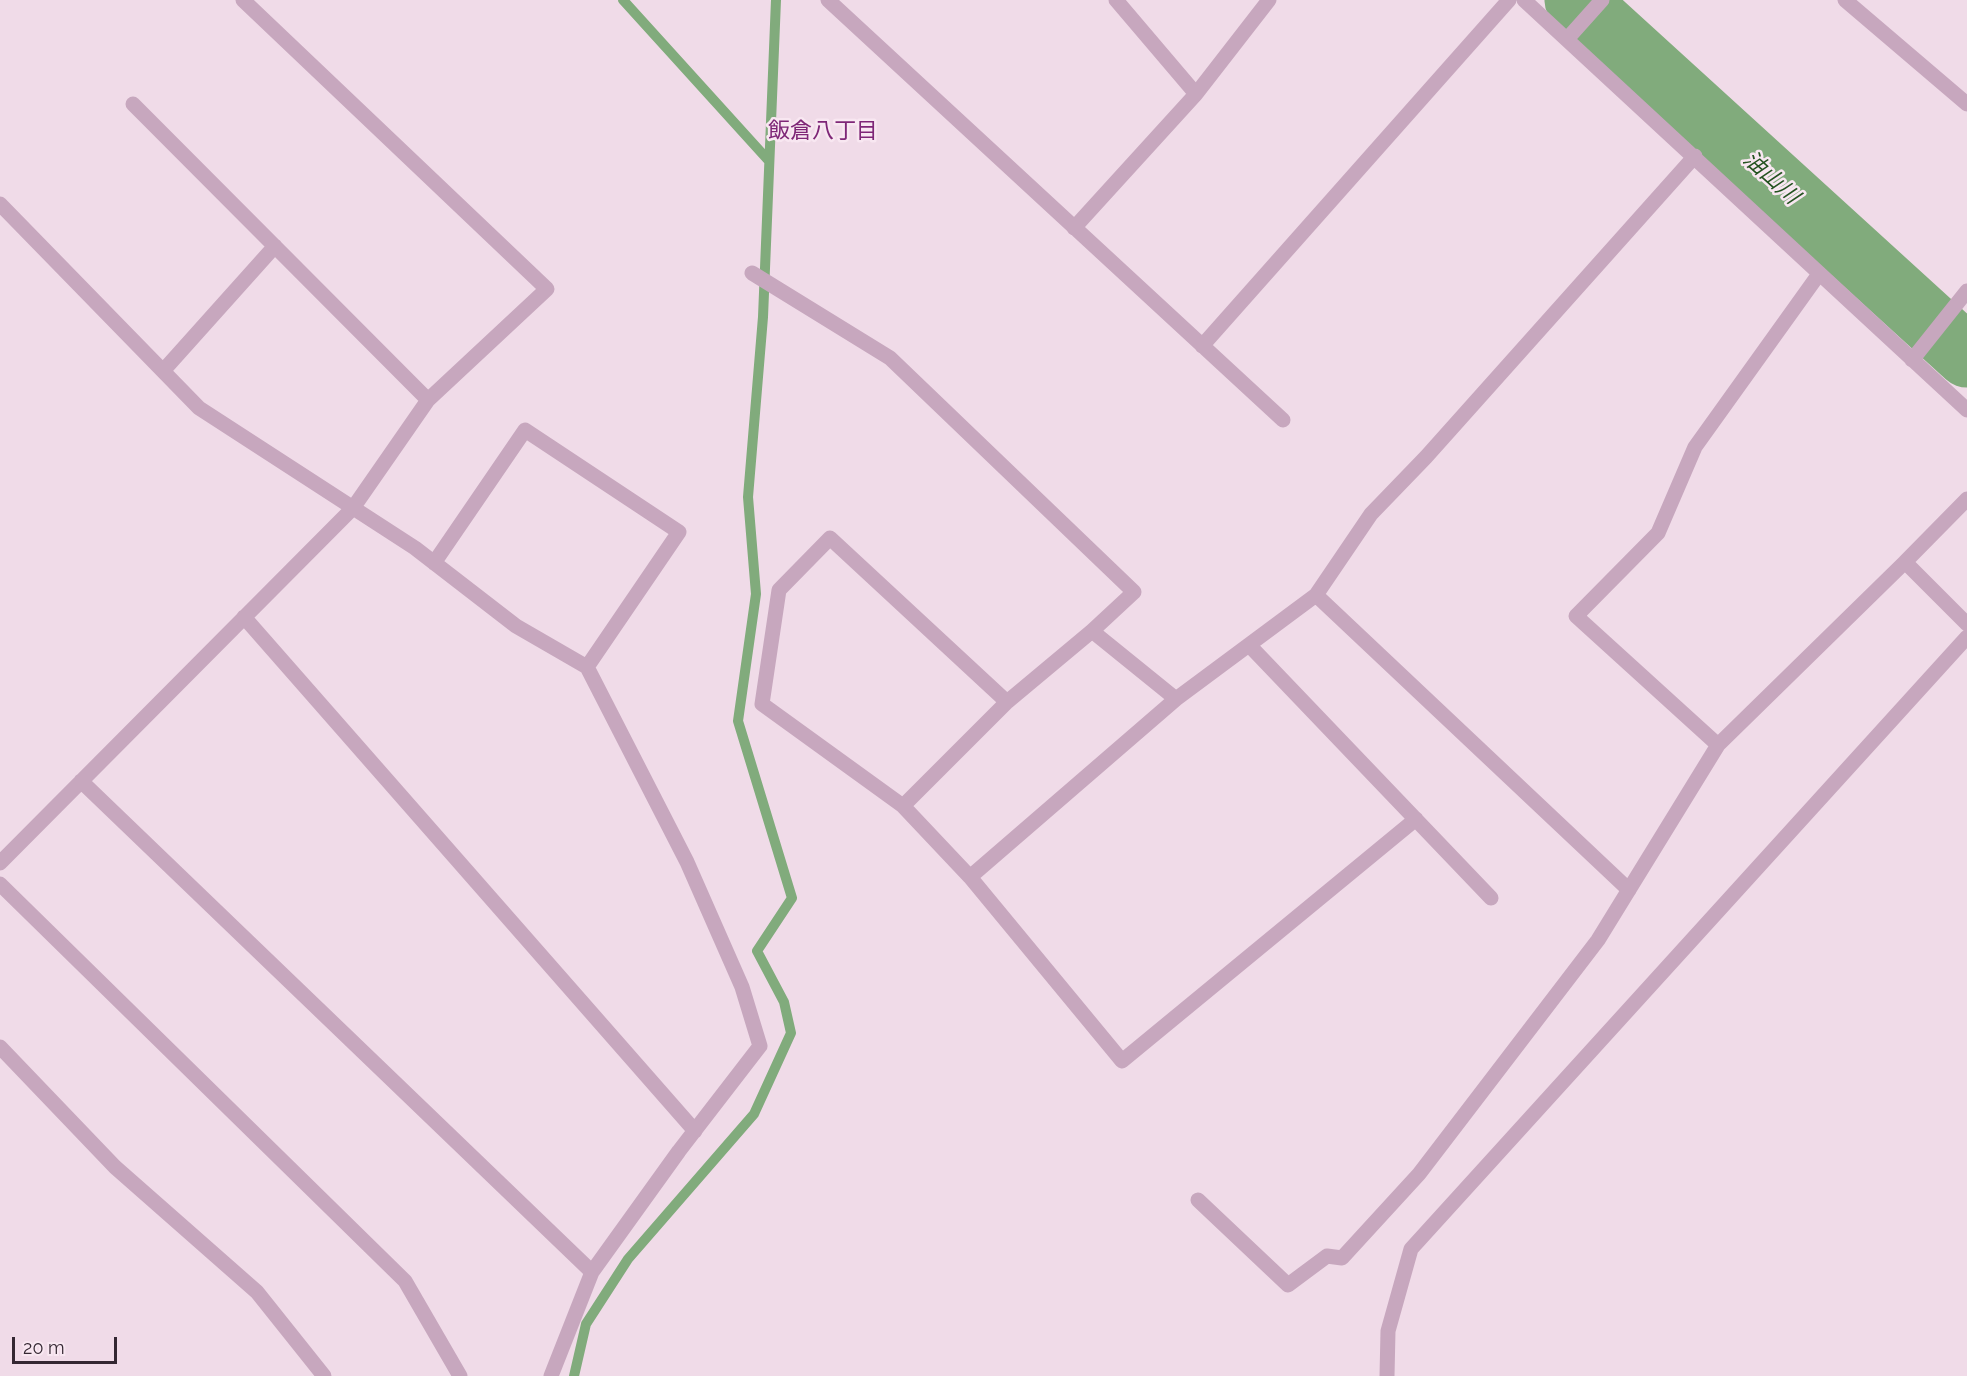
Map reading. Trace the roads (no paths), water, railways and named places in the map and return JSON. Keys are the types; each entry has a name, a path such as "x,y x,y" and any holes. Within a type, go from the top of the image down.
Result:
{"street":[{"path":"0,863 353,508 428,400 547,289 243,0"},
{"path":"828,0 1283,420"},
{"path":"1116,0 1196,94"},
{"path":"1074,228 1196,94 1269,0"},
{"path":"1202,346 1509,0"},
{"path":"1524,0 1568,38 1967,410"},
{"path":"1568,38 1602,0"},
{"path":"1845,0 1967,104"},
{"path":"133,104 428,400"},
{"path":"970,877 1176,699 1316,595 1371,514 1426,457 1695,156"},
{"path":"0,204 199,408 434,563 516,626 587,667 687,862 742,987 760,1046 592,1272 551,1376"},
{"path":"163,371 275,246"},
{"path":"752,273 890,358 1134,592 1092,631 1007,702 903,806"},
{"path":"1718,745 1576,616 1658,533 1695,447 1819,274"},
{"path":"1912,360 1967,291"},
{"path":"434,563 525,430 679,532 587,667"},
{"path":"1198,1200 1288,1285 1327,1256 1342,1258 1419,1174 1598,940 1718,745 1967,499"},
{"path":"1007,702 830,538 778,590 762,704 903,806 970,877 1122,1061 1416,819"},
{"path":"1905,562 1967,624"},
{"path":"1316,595 1629,890"},
{"path":"244,617 695,1131"},
{"path":"1092,631 1176,699"},
{"path":"1386,1376 1388,1331 1411,1249 1967,637"},
{"path":"1249,645 1491,898"},
{"path":"81,781 592,1272"},
{"path":"0,884 405,1281 460,1376"},
{"path":"0,1047 115,1167 257,1292 324,1376"}],"waterway":[{"path":"623,0 769,161"},
{"path":"574,1376 586,1324 628,1259 754,1114 791,1033 784,1002 757,951 792,898 738,721 756,594 748,497 763,317 776,0"},
{"name":"油山川","path":"1576,0 1967,356"}],"district":[{"name":"飯倉八丁目","path":"823,131"}]}
